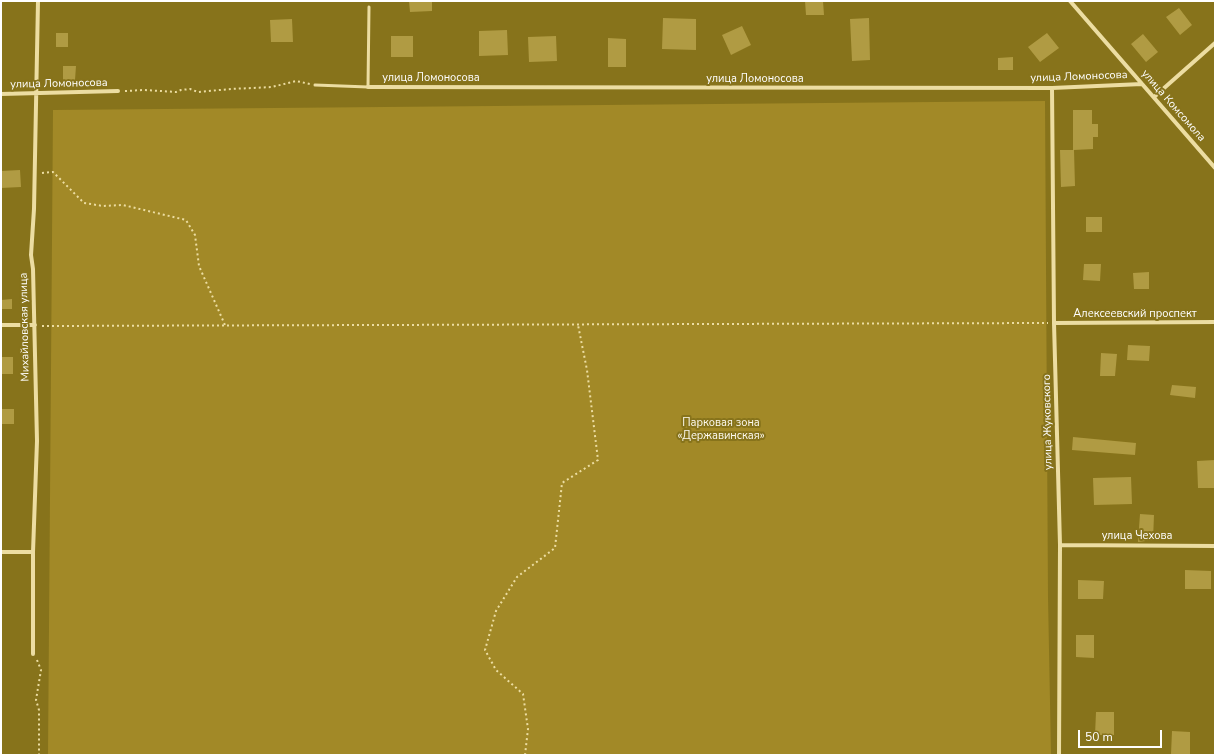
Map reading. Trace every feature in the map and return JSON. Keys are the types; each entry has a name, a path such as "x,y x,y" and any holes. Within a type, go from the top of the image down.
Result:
{"street":[{"name":"Михайловская улица","path":"33,654 33,552 36,441 35,326 33,268 31,255 35,173 38,1"},
{"name":"улица Комсомола","path":"1070,1 1215,168"},
{"path":"1154,97 1215,43"},
{"name":"улица Ломоносова","path":"368,87 1052,88 1142,84"},
{"name":"улица Жуковского","path":"1052,88 1054,323 1060,545 1059,755"},
{"name":"улица Ломоносова","path":"1,94 118,91"},
{"name":"Алексеевский проспект","path":"1054,323 1215,322"},
{"path":"1,325 35,326"},
{"name":"улица Чехова","path":"1060,545 1215,546"},
{"path":"1,552 33,552"}],"lane":[{"path":"315,85 368,87 369,7"}],"path":[{"path":"118,91 144,90 176,92 190,89 198,92 272,87 296,81 315,85"},
{"path":"35,173 53,172 84,202 103,206 123,205 186,220 195,235 199,266 225,326"},
{"path":"35,326 1054,323"},
{"path":"525,755 528,729 523,694 496,670 485,650 496,611 517,577 555,548 562,483 598,460 587,370 578,324"},
{"path":"33,654 39,662 41,670 36,700 38,710 39,755"}],"green space":[{"name":"Парковая зона «Державинская»","path":"1045,101 1048,597 1051,755 48,755 53,110"}],"building":[{"path":"409,1 432,1 432,11 410,12"},
{"path":"805,1 823,1 824,15 806,15"},
{"path":"1179,8 1192,25 1180,35 1166,17"},
{"path":"663,18 696,19 696,50 662,49"},
{"path":"869,18 870,60 852,61 850,19"},
{"path":"292,19 293,42 271,42 270,20"},
{"path":"742,26 751,45 731,55 722,35"},
{"path":"507,30 508,55 479,56 479,31"},
{"path":"56,33 68,33 68,47 56,47"},
{"path":"1047,33 1059,48 1040,62 1028,47"},
{"path":"1143,34 1158,52 1146,62 1131,44"},
{"path":"391,36 413,36 413,57 391,57"},
{"path":"556,36 557,61 529,62 528,37"},
{"path":"608,38 626,39 626,67 608,67"},
{"path":"1013,57 1013,70 998,70 998,58"},
{"path":"63,66 76,66 75,80 63,80"},
{"path":"1073,110 1092,110 1092,124 1098,124 1098,137 1093,137 1093,149 1074,150 1075,186 1061,187 1060,150 1073,150"},
{"path":"20,170 21,187 1,188 1,171"},
{"path":"1086,217 1102,217 1102,232 1086,232"},
{"path":"1084,264 1101,264 1100,281 1083,280"},
{"path":"1149,272 1149,289 1134,289 1133,273"},
{"path":"12,299 12,309 1,309 1,300"},
{"path":"1128,345 1150,346 1149,361 1127,360"},
{"path":"1101,353 1117,354 1115,376 1100,376"},
{"path":"1,357 13,357 13,374 1,374"},
{"path":"1172,385 1196,387 1195,398 1170,395"},
{"path":"1,409 14,409 14,424 1,424"},
{"path":"1073,437 1136,443 1135,455 1072,450"},
{"path":"1215,460 1215,488 1198,488 1197,461"},
{"path":"1131,477 1132,504 1094,505 1093,478"},
{"path":"1140,514 1154,515 1153,540 1138,542"},
{"path":"1185,570 1211,571 1211,589 1185,589"},
{"path":"1078,580 1104,581 1103,599 1078,599"},
{"path":"1076,635 1094,635 1094,658 1076,657"},
{"path":"1096,712 1114,712 1114,735 1095,735"},
{"path":"1172,731 1190,732 1190,754 1171,754"}]}
